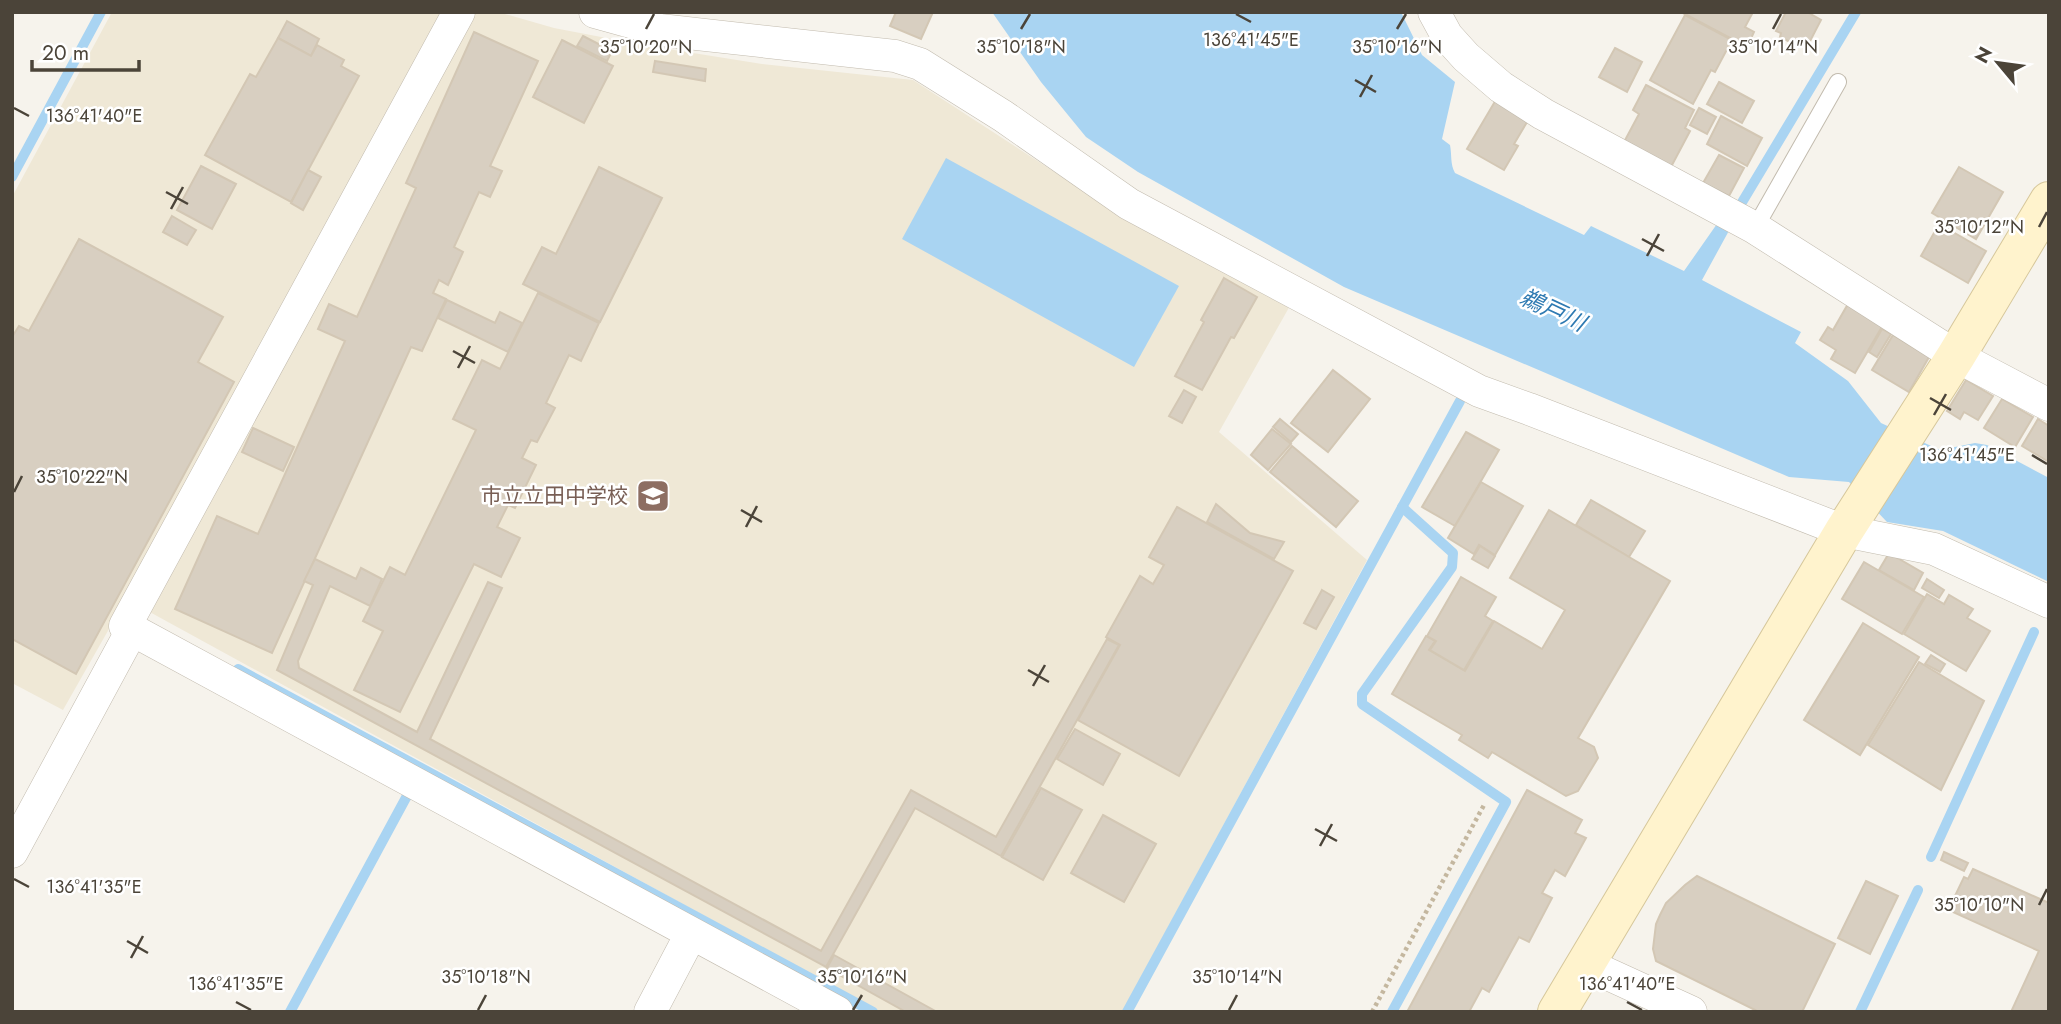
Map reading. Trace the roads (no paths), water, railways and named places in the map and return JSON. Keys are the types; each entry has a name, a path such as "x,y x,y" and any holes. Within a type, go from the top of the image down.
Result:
{"street":[{"path":"459,12 125,626 837,1012"},
{"path":"595,12 660,30 895,57 920,64 1003,116 1129,204 1479,391 1852,518 1934,549 2049,602"},
{"path":"1434,12 1447,36 1466,57 1501,87 1543,114 1755,228 1956,356 2049,405"},
{"path":"1557,1012 1852,518 1956,356 2049,201"},
{"path":"12,852 132,630"},
{"path":"650,1012 691,934"},
{"path":"1586,964 1691,1012"}],"lane":[{"path":"1755,228 1838,82"}],"water":[{"name":"鵜戸川","path":"992,12 1401,12 1422,55 1455,82 1442,139 1450,145 1455,173 1584,235 1591,226 1684,271 1719,221 1731,227 1702,280 1801,332 1795,343 1848,381 1881,423 1940,450 1975,443 1987,445 2049,478 2049,582 1943,531 1887,522 1849,482 1789,477 1344,287 1138,172 1086,137 1041,82"},
{"path":"946,158 1179,286 1134,367 902,239"}],"waterway":[{"path":"12,177 101,12"},
{"path":"1741,204 1856,12"},
{"path":"1127,1012 1460,401"},
{"path":"1392,1012 1506,802 1362,704 1362,694 1452,567 1453,553 1402,507"},
{"path":"1931,857 2034,632"},
{"path":"238,669 873,1012"},
{"path":"290,1012 408,794"},
{"path":"1860,1012 1918,890"}],"place":[{"name":"市立立田中学校","path":"653,496"}]}
